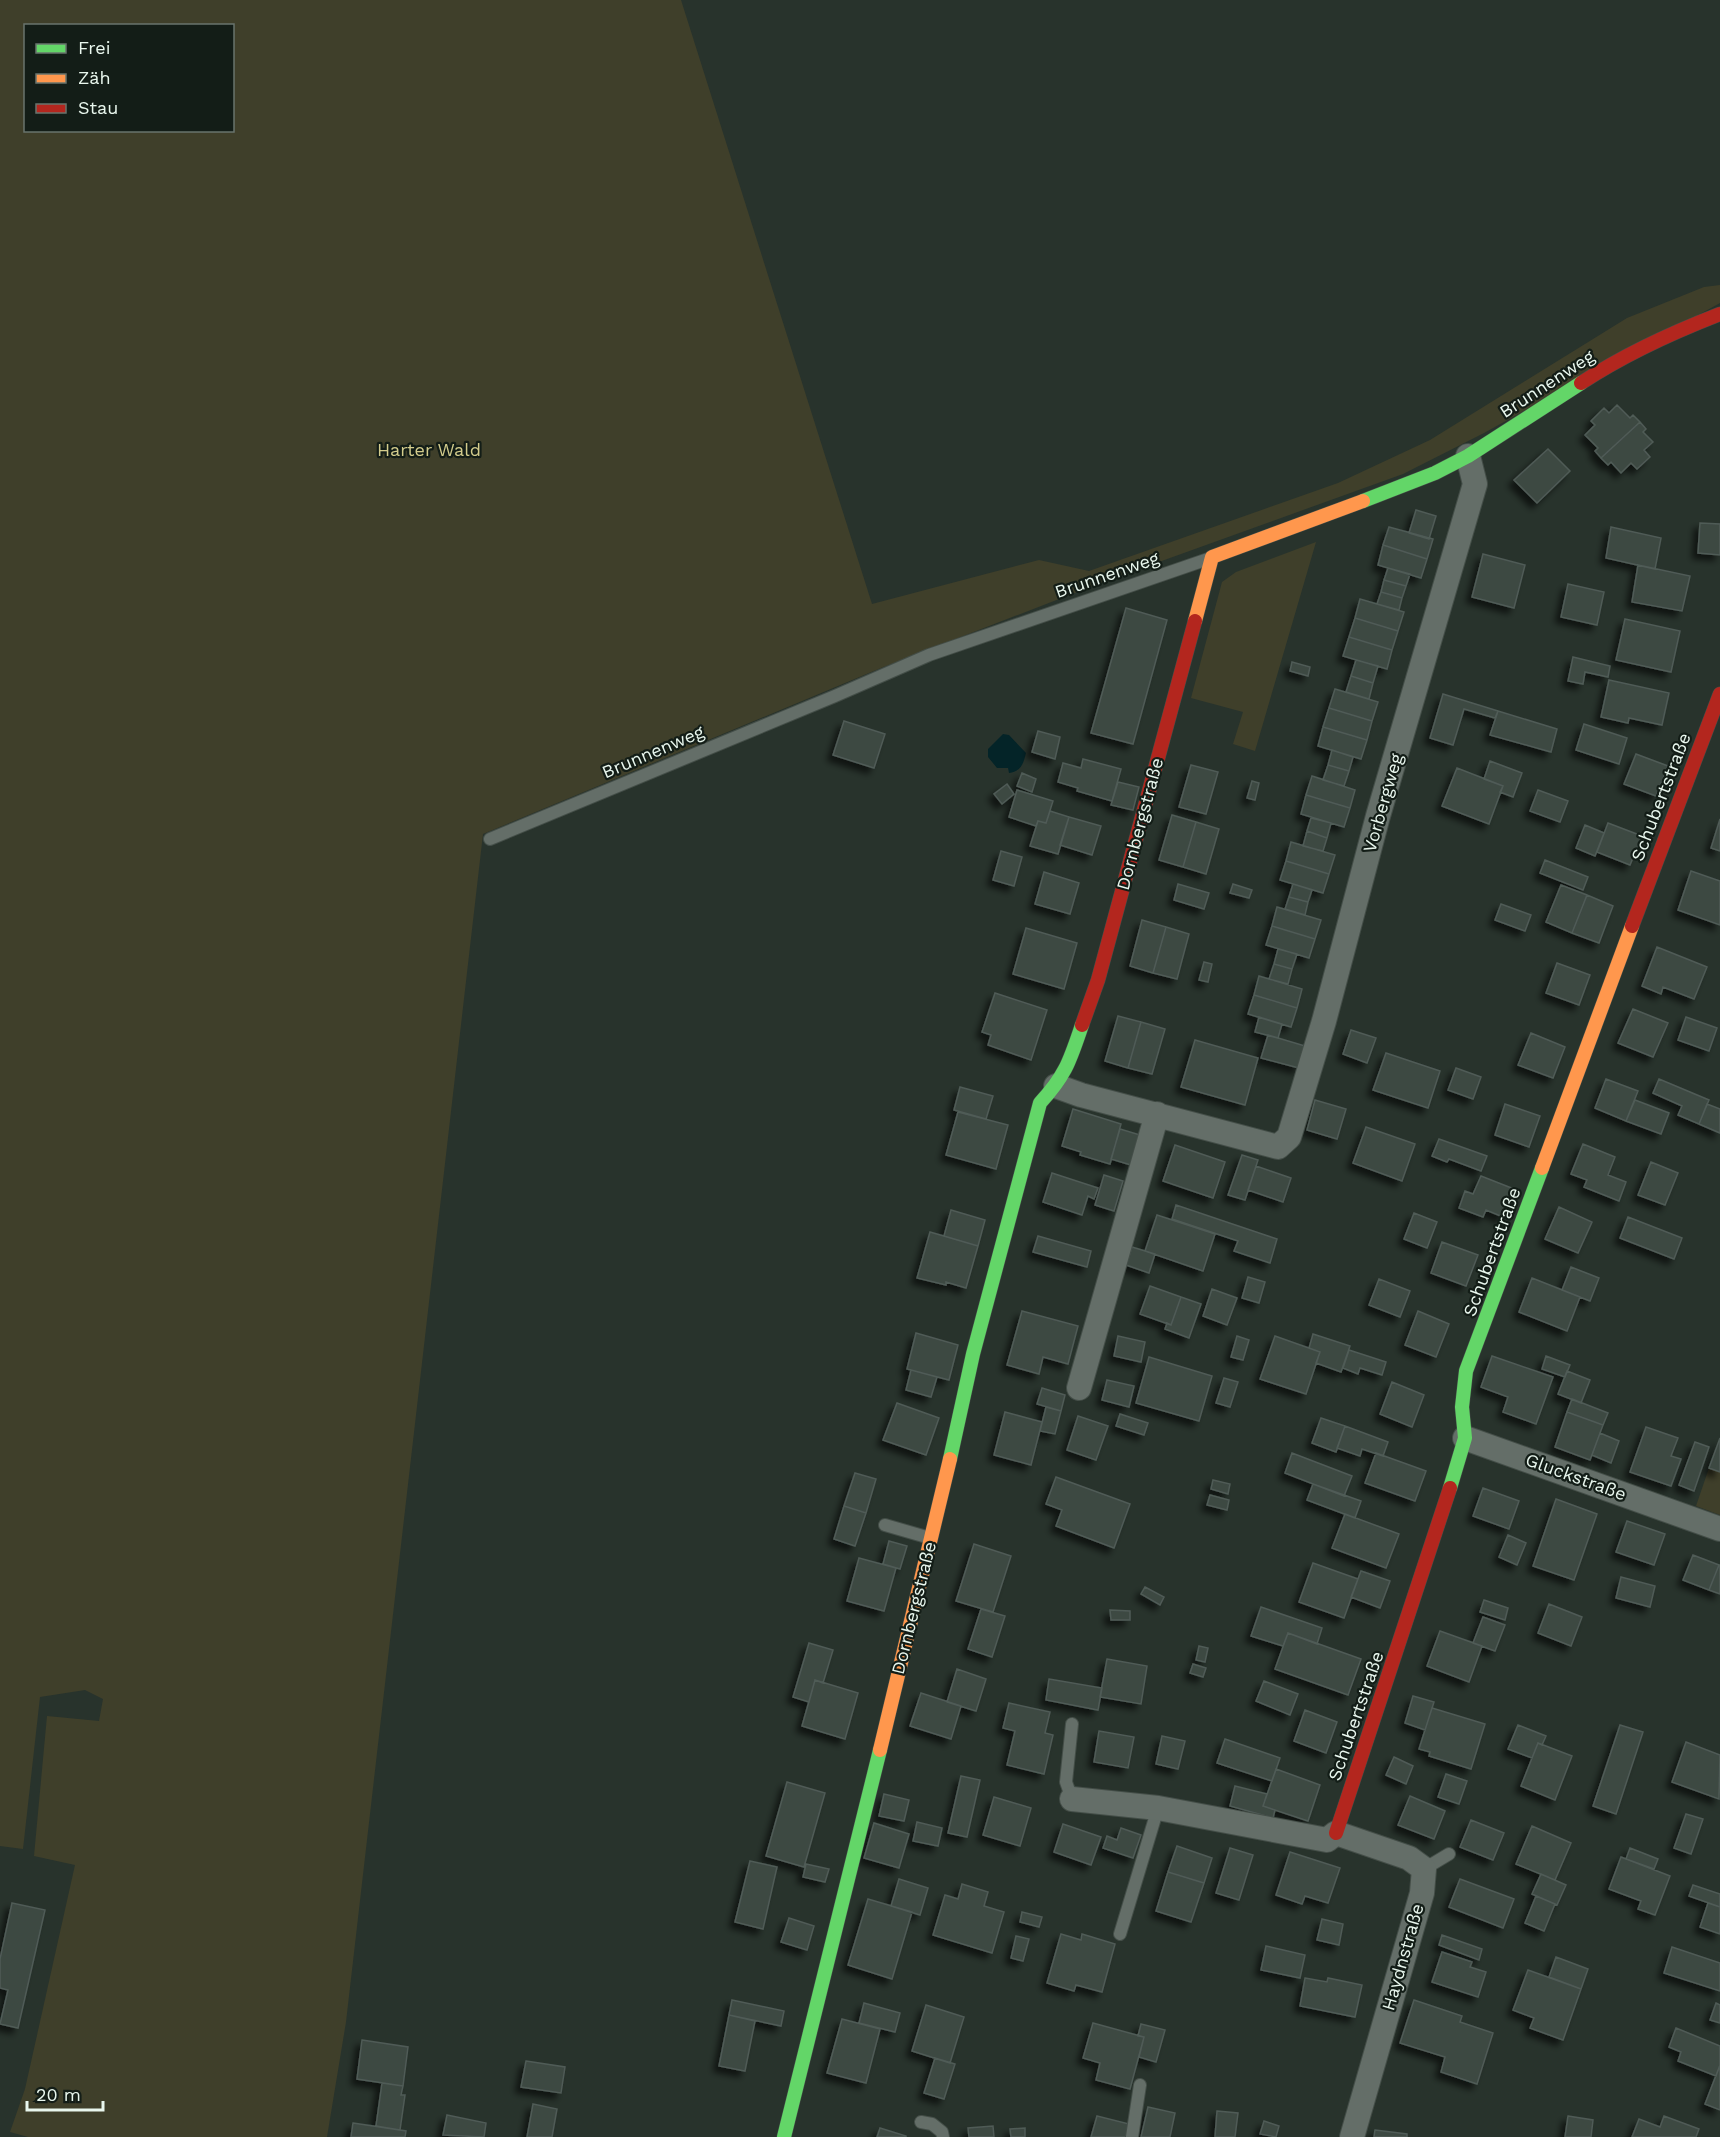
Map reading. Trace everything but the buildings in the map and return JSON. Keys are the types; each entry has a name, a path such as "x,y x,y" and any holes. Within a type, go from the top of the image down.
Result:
{"street":[{"name":"Brunnenweg","path":"1212,557 1424,478 1468,456 1615,361 1667,335 1720,314"},
{"name":"Vorbergweg","path":"1157,1114 1278,1147 1289,1137 1324,1021 1381,806 1475,484 1468,456"},
{"name":"Dornbergstraße","path":"784,2137 932,1539 973,1354 1040,1103 1056,1086 1068,1066 1098,981 1212,557"},
{"name":"Schubertstraße","path":"1336,1833 1460,1458 1465,1438 1462,1407 1466,1371 1720,694"},
{"path":"1056,1086 1081,1095 1157,1114 1078,1388"},
{"name":"Gluckstraße","path":"1465,1438 1720,1529"},
{"path":"1072,1799 1158,1808 1327,1840 1336,1833 1409,1858 1424,1869"},
{"name":"Haydnstraße","path":"1352,2137 1422,1893 1424,1869"}],"lane":[{"name":"Brunnenweg","path":"490,839 929,655 1212,557"},
{"path":"885,1525 932,1539"},
{"path":"1072,1724 1066,1782 1072,1799"},
{"path":"1120,1934 1158,1808"},
{"path":"1424,1869 1449,1854"},
{"path":"1132,2137 1140,2085"},
{"path":"921,2121 937,2128 942,2132 943,2137"}],"green space":[{"name":"Harter Wald","path":"0,0 681,0 872,604 1039,560 1089,571 1338,483 1430,440 1627,318 1704,287 1720,285 1720,303 1484,433 1403,474 1095,585 881,668 483,834 346,2022 327,2137 28,2137 10,2132 25,2089 75,1865 34,1856 47,1716 99,1721 103,1699 85,1690 40,1697 23,1849 0,1846"},
{"path":"1316,542 1255,751 1233,744 1243,712 1191,698 1222,582 1236,572"},
{"path":"1709,1468 1720,1472 1720,1515 1696,1506"}],"water":[{"path":"1003,734 1009,735 1026,753 1021,767 1009,773 1008,768 997,768 988,757 988,749"}],"traffic: fast":[{"path":"1363,501 1435,473 1468,456 1581,383"},
{"path":"950,1459 973,1354 1040,1103 1056,1084 1066,1067 1082,1025"},
{"path":"1450,1488 1465,1438 1462,1407 1466,1371 1542,1168"},
{"path":"784,2137 880,1750"}],"traffic: slow":[{"path":"1195,621 1212,557 1363,501"},
{"path":"1542,1168 1632,926"},
{"path":"880,1750 950,1459"}],"traffic: jam":[{"path":"1581,383 1649,345 1720,314"},
{"path":"1082,1025 1098,980 1195,621"},
{"path":"1632,926 1720,694"},
{"path":"1336,1833 1450,1488"}]}
